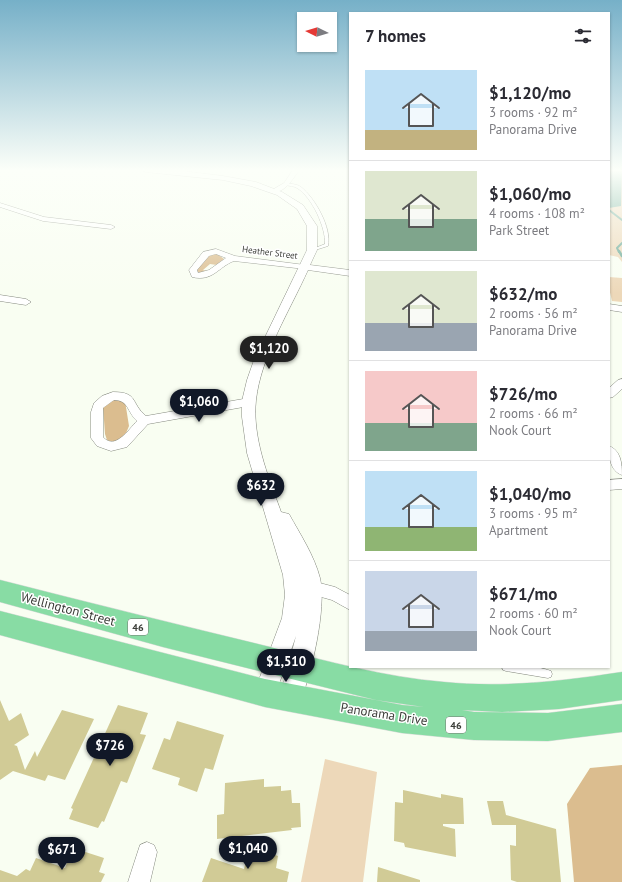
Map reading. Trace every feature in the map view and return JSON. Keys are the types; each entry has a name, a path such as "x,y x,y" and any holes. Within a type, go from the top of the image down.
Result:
{"main road":[{"name":"Wellington Street","path":"0,591 288,665"},
{"name":"46","path":"0,623 278,695"},
{"name":"46","path":"288,665 376,686 444,696 502,698 559,695 622,686"},
{"name":"Panorama Drive","path":"278,695 402,719 474,726 548,726 622,718"}],"street":[{"path":"16,211 43,219 111,227"},
{"path":"288,665 294,607 294,582 262,479 249,422 249,402 258,364 305,267 315,240 314,230 307,214 304,211"},
{"name":"Heather Street","path":"233,258 305,267"},
{"path":"305,267 349,273"},
{"path":"0,298 26,302"},
{"path":"610,307 622,309"},
{"path":"610,393 622,383"},
{"path":"144,421 136,414 129,400 124,396 113,396 106,399 98,406 97,438 101,443 111,446 123,444 144,421 249,402"},
{"path":"610,452 622,470"},
{"path":"262,479 308,571 312,588 311,607 278,695"},
{"path":"610,486 622,484"},
{"path":"312,588 336,594 349,602"},
{"path":"139,882 147,852"}],"lane":[{"path":"312,250 327,245 328,238 324,224 317,211"},
{"path":"512,668 548,674"}],"shaded area":[{"path":"610,211 622,211 622,262 618,257 610,255"},
{"path":"216,253 224,259 217,265 210,264 203,270 210,272 197,272 197,269 210,254"},
{"path":"610,277 622,278 622,302 612,301 610,292"},
{"path":"117,399 125,401 129,426 124,438 112,442 107,440 105,434 103,406"},
{"path":"325,759 377,772 363,882 301,882"},
{"path":"622,765 622,882 574,882 567,804 590,768"}],"building":[{"path":"0,700 9,721 21,713 29,735 14,745 17,746 25,770 35,751 37,757 62,710 94,719 65,780 48,775 45,781 13,771 0,780"},
{"path":"118,705 148,713 140,734 146,735 127,783 121,781 104,822 102,821 98,828 69,819 73,809 71,808"},
{"path":"177,721 224,735 213,770 205,768 197,792 178,785 180,778 152,769 164,738 170,740"},
{"path":"264,779 264,787 281,786 281,791 291,790 292,803 300,803 301,827 291,828 292,830 217,839 217,815 224,814 225,783"},
{"path":"403,790 441,798 441,794 463,798 464,824 443,824 443,826 455,829 456,857 405,847 404,843 394,841 395,802 403,803"},
{"path":"487,801 503,801 506,815 556,829 561,882 517,882 511,880 510,845 516,846 516,825 492,825"},
{"path":"250,846 278,856 276,868 289,872 287,882 202,882 211,858 244,869"},
{"path":"73,848 104,858 99,872 105,874 101,882 0,882 0,870 17,876 26,869 30,871 36,858 65,868"},
{"path":"378,867 420,880 420,882 377,882"}],"waterway":[{"path":"611,211 622,220"},
{"path":"619,252 617,248 622,243"},
{"path":"619,251 622,256"}]}
